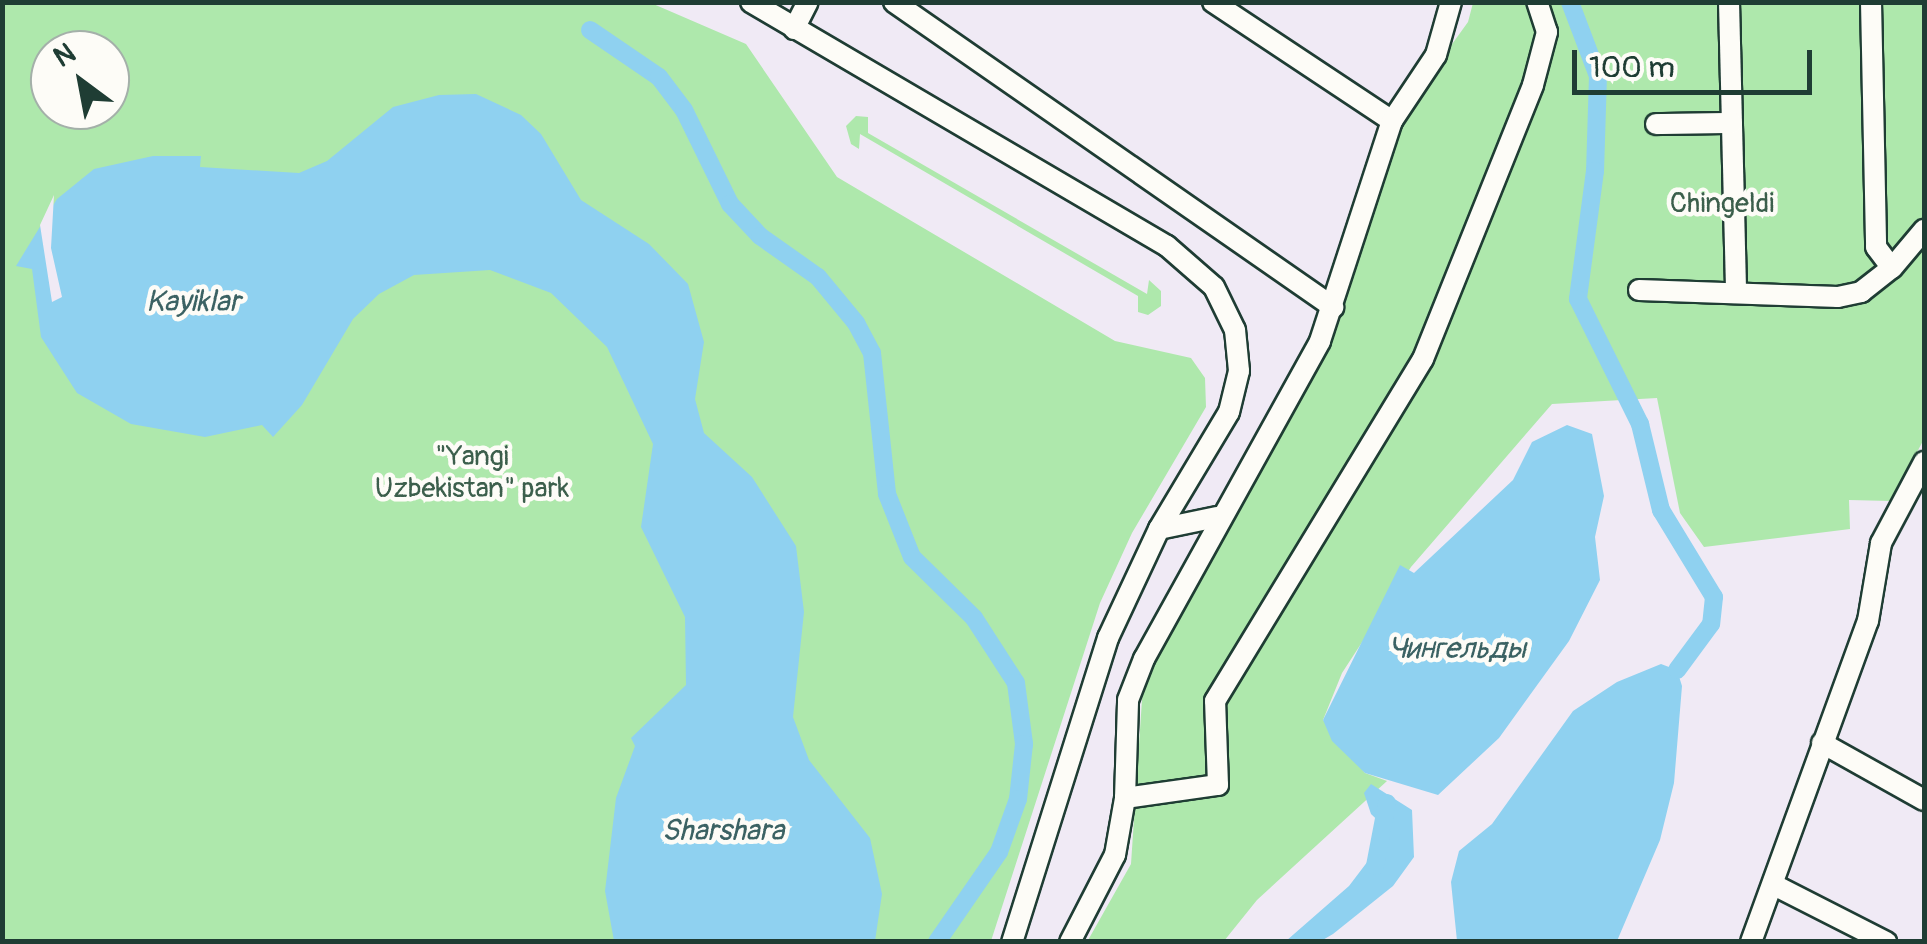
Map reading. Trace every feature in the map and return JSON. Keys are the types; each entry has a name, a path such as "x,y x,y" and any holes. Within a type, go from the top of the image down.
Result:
{"street":[{"path":"751,2 1167,246 1214,287 1235,330 1239,371 1228,412 1159,529 1108,638 1012,942"},
{"path":"794,28 808,2"},
{"path":"894,2 1333,307"},
{"path":"1213,2 1392,120"},
{"path":"1070,942 1115,855 1125,798 1128,700 1217,517 1333,307 1392,120 1436,55 1451,2"},
{"path":"1125,798 1218,786 1214,701 1423,359 1533,85 1547,32 1537,2"},
{"path":"1729,2 1736,293"},
{"path":"1871,2 1876,247 1892,268"},
{"path":"1656,124 1732,123"},
{"path":"1639,290 1838,297 1860,292 1892,268 1924,230"},
{"path":"1751,942 1868,620 1881,544 1924,462"},
{"path":"1159,529 1217,517"},
{"path":"1822,743 1924,800"},
{"path":"1774,885 1886,942"}],"green space":[{"name":"\"Yangi Uzbekistan\" park","path":"2,3 651,3 746,44 837,177 1115,341 1191,358 1205,378 1206,407 1132,533 1100,603 991,941 3,941"},
{"name":"Chingeldi","path":"1473,3 1924,3 1924,439 1891,501 1849,500 1850,529 1704,547 1680,513 1657,398 1552,404 1411,567 1342,673 1323,720 1365,773 1387,781 1257,900 1224,941 1087,942 1131,864 1143,685 1174,605 1315,358 1398,119 1468,22"},
{"path":"856,116 868,117 868,133 1147,294 1149,280 1161,291 1161,306 1148,315 1138,312 1138,296 860,134 859,149 851,144 846,126"}],"water":[{"name":"Kayiklar","path":"476,94 521,115 541,134 581,200 649,244 688,284 704,342 695,399 704,433 752,477 796,546 804,612 793,717 809,760 870,838 882,894 875,941 614,941 605,891 616,798 635,746 631,738 686,685 685,617 641,527 653,444 607,347 551,293 490,270 414,275 379,294 353,319 302,405 273,437 262,425 205,437 131,424 77,393 41,337 32,269 16,266 57,199 94,169 153,156 201,156 200,167 299,173 327,161 393,107 439,95"},
{"name":"Чингельды","path":"1567,425 1592,434 1604,496 1595,537 1600,580 1569,641 1499,738 1438,795 1365,773 1332,741 1323,720 1400,565 1414,573 1513,480 1532,442"},
{"name":"Чингельды","path":"1661,664 1677,670 1682,686 1674,783 1660,840 1617,941 1457,941 1451,882 1459,851 1492,824 1573,711 1617,682"},
{"path":"1371,784 1412,810 1414,857 1393,886 1333,934 1321,941 1286,941 1349,886 1390,832 1371,814 1364,793"}],"pier":[{"path":"54,195 51,248 62,297 52,302 40,225"}],"waterway":[{"path":"1570,2 1598,76 1595,171 1578,299 1640,424 1661,510 1714,597 1711,624 1677,670"},
{"path":"590,30 659,77 684,110 730,204 760,236 818,277 856,323 872,353 887,494 912,557 974,618 1016,683 1024,744 1018,799 999,852 937,942"},
{"path":"1375,866 1387,803"}],"water label":[{"name":"Sharshara","path":"723,831"}]}
